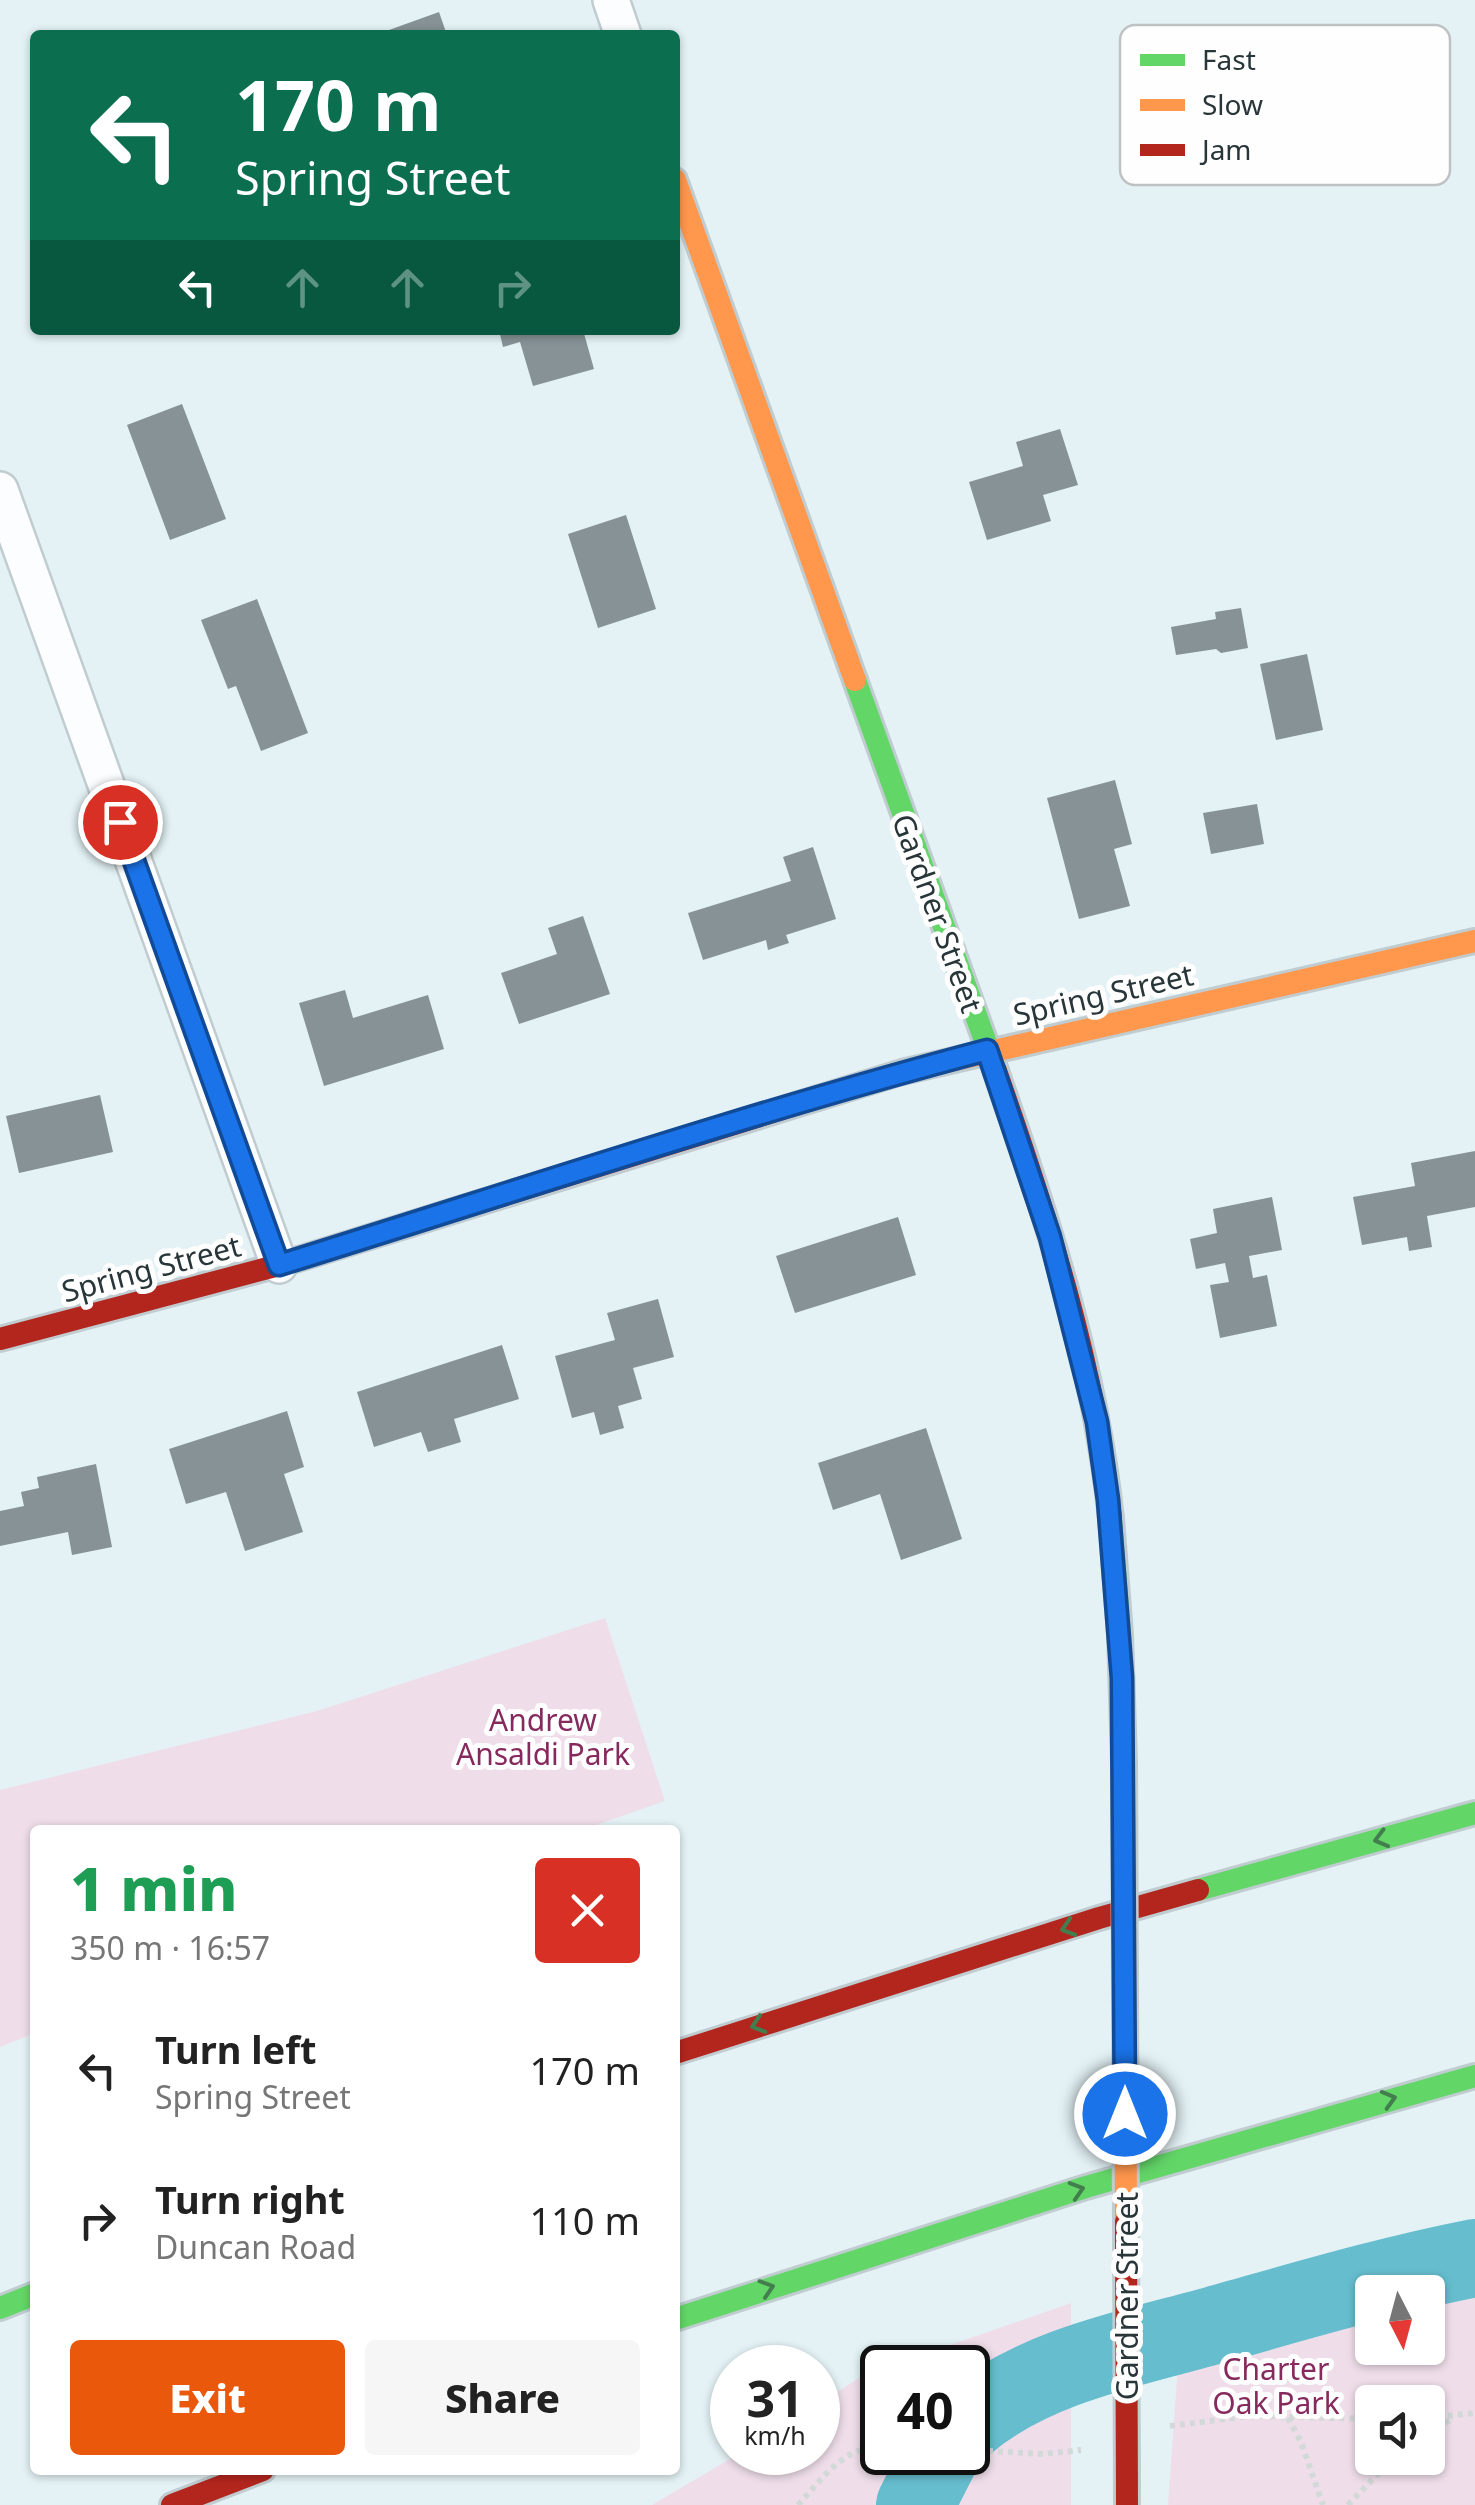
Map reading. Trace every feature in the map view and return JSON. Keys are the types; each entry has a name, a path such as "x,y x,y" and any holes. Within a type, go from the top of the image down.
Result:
{"main road":[{"name":"Gardner Street","path":"680,194 987,1050 1050,1237 1097,1422 1117,1586 1124,1762 1127,2505"},
{"name":"Spring Street","path":"0,1339 279,1265 902,1072 1475,941"},
{"path":"680,2051 1099,1918 1475,1813"},
{"path":"680,2317 1086,2186 1475,2076"},
{"path":"0,2308 30,2296"},
{"path":"172,2505 250,2475"}],"street":[{"path":"611,0 622,30"},
{"path":"0,490 279,1265"}],"path":[{"path":"1445,2417 1475,2413"},
{"path":"1445,2424 1460,2416"},
{"path":"1287,2417 1301,2442 1323,2505"},
{"path":"1161,2428 1210,2419 1355,2419"},
{"path":"990,2451 1062,2453 1096,2446"},
{"path":"798,2505 845,2456 860,2448"},
{"path":"1348,2505 1377,2475"}],"green space":[{"name":"Andrew Ansaldi Park","path":"605,1618 665,1801 596,1825 30,1825 30,2035 0,2047 0,1790 317,1711"},
{"name":"Charter Oak Park","path":"1475,2232 1475,2505 1168,2505 1182,2308 1412,2234"},
{"path":"1071,2303 1071,2505 652,2505 710,2471 710,2475 840,2475 840,2390 860,2378 860,2475 990,2475 990,2345 950,2345"}],"building":[{"path":"439,12 445,30 389,30"},
{"path":"500,335 584,335 594,369 533,386 520,342 503,347"},
{"path":"182,404 226,519 170,540 127,425"},
{"path":"1060,429 1078,485 1043,495 1051,521 987,540 969,482 1023,466 1016,442"},
{"path":"626,515 656,609 598,628 568,534"},
{"path":"257,599 308,733 261,751 236,686 228,689 201,620"},
{"path":"1241,608 1248,648 1176,655 1171,627 1216,619 1215,612"},
{"path":"1307,654 1323,730 1276,740 1260,664"},
{"path":"1115,780 1132,844 1114,849 1130,906 1079,919 1047,798"},
{"path":"1257,804 1264,844 1211,854 1203,813"},
{"path":"813,847 836,919 786,935 789,943 768,950 766,940 703,960 688,913 791,881 783,857"},
{"path":"583,916 610,994 519,1024 501,973 557,954 548,928"},
{"path":"345,990 353,1018 428,995 444,1049 324,1086 299,1003"},
{"path":"100,1095 113,1152 19,1173 6,1116"},
{"path":"1475,1151 1475,1207 1427,1216 1432,1247 1409,1251 1407,1237 1362,1245 1353,1197 1415,1186 1411,1163"},
{"path":"1272,1197 1282,1250 1249,1256 1253,1278 1267,1275 1277,1326 1220,1338 1210,1285 1229,1282 1225,1263 1196,1269 1190,1239 1217,1233 1213,1209"},
{"path":"898,1217 916,1275 795,1313 776,1256"},
{"path":"658,1299 674,1357 633,1368 642,1399 618,1406 624,1428 600,1435 594,1412 572,1418 555,1356 615,1340 607,1313"},
{"path":"502,1345 519,1399 454,1419 461,1442 428,1452 421,1432 374,1447 357,1392"},
{"path":"287,1411 304,1467 284,1474 303,1532 245,1551 226,1492 186,1504 169,1449"},
{"path":"926,1428 962,1539 901,1560 880,1494 833,1510 818,1463"},
{"path":"96,1464 112,1547 72,1555 68,1532 0,1546 0,1511 24,1506 21,1492 39,1488 37,1477"}],"waterway":[{"path":"990,2406 1023,2386 1118,2351 1475,2258"},
{"path":"915,2505 930,2475"}],"traffic: fast":[{"path":"855,680 996,1071"},
{"path":"1111,1519 1124,1762"},
{"path":"1198,1890 1475,1813"},
{"path":"680,2317 1086,2187 1475,2076"},
{"path":"0,2308 30,2296"}],"traffic: slow":[{"path":"680,194 855,680"},
{"path":"818,1098 902,1072 1475,941"},
{"path":"1124,1762 1126,2222"}],"traffic: jam":[{"path":"996,1071 1067,1292 1093,1405 1111,1519"},
{"path":"0,1339 279,1265 818,1098"},
{"path":"680,2051 1198,1890"},
{"path":"1126,2222 1127,2505"},
{"path":"172,2505 250,2475"}],"route":[{"path":"120,822 279,1265 902,1072 987,1050 1050,1237 1097,1422 1108,1500 1122,1678 1125,2114"}]}
